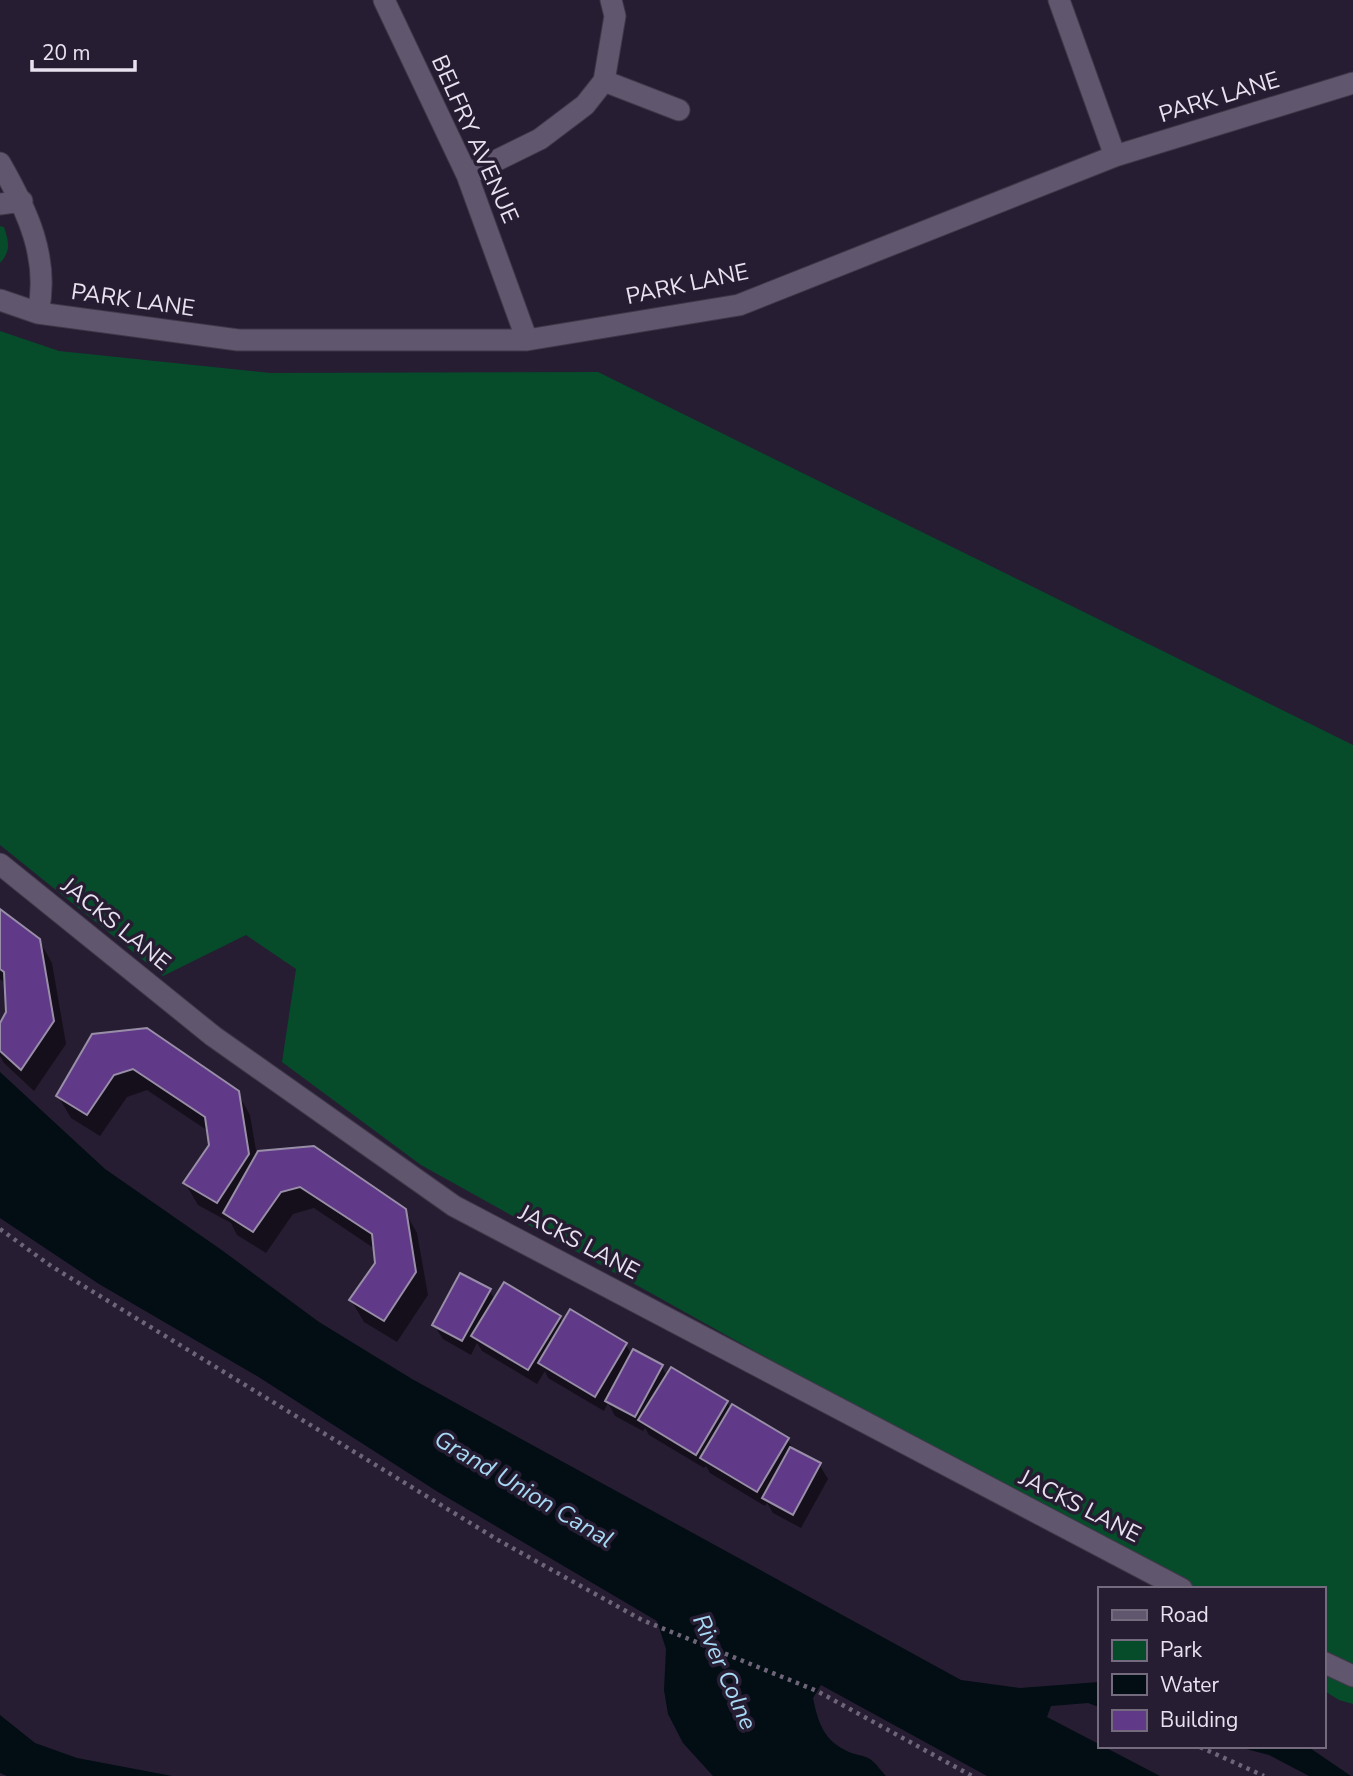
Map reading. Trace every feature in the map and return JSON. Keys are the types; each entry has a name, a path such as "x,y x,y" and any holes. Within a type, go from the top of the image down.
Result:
{"street":[{"name":"BELFRY AVENUE","path":"384,0 467,175 527,340"},
{"path":"467,175 540,139 585,105 604,81 615,16 611,0"},
{"path":"1059,0 1115,156"},
{"path":"604,81 679,110"},
{"name":"PARK LANE","path":"0,300 38,313 238,340 527,340 739,305 1115,156 1353,83"},
{"path":"0,163 22,201 41,262 42,294 38,313"},
{"path":"0,204 22,201"},
{"name":"JACKS LANE","path":"0,864 214,1036 454,1206 1178,1587"},
{"path":"1325,1663 1353,1676"}],"path":[{"path":"0,1229 51,1266 498,1539 642,1620 817,1692 972,1776"},
{"path":"1202,1748 1264,1776"}],"green space":[{"path":"0,226 4,227 8,246 0,263"},
{"path":"0,331 59,351 270,373 598,372 1353,745 1353,1704 1339,1700 1325,1691 1325,1587 1163,1587 805,1379 421,1165 282,1062 296,969 246,935 163,976 0,845"}],"water":[{"path":"0,1072 105,1169 319,1322 412,1379 961,1680 1020,1688 1098,1682 1098,1707 1088,1703 1051,1706 1047,1717 1098,1744 1098,1748 1106,1748 1160,1776 987,1776 821,1685 813,1698 820,1723 828,1737 840,1748 870,1759 886,1776 713,1776 683,1743 668,1714 664,1690 666,1649 657,1621 438,1492 257,1376 99,1284 0,1218"},
{"path":"0,1715 35,1743 77,1758 172,1776 7,1776 0,1773"},
{"path":"1243,1748 1310,1748 1351,1776 1309,1776 1269,1755"}],"building":[{"path":"0,909 40,939 54,1021 21,1070 0,1051 0,1023 6,1012 4,972 0,969"},
{"path":"147,1028 239,1091 249,1154 217,1203 183,1183 209,1145 205,1117 133,1069 114,1075 87,1115 56,1096 92,1034"},
{"path":"314,1146 406,1209 416,1272 384,1321 349,1300 375,1263 372,1234 300,1187 281,1192 253,1232 223,1213 258,1151"},
{"path":"460,1273 491,1289 462,1341 432,1325"},
{"path":"504,1282 561,1316 528,1370 471,1336"},
{"path":"570,1309 627,1343 595,1397 538,1363"},
{"path":"633,1349 663,1365 635,1417 605,1401"},
{"path":"671,1367 728,1401 696,1455 638,1420"},
{"path":"732,1404 789,1438 757,1492 700,1458"},
{"path":"790,1447 821,1463 793,1515 762,1498"}],"water label":[{"name":"Grand Union Canal","path":"524,1489"},
{"name":"River Colne","path":"725,1672"}]}
